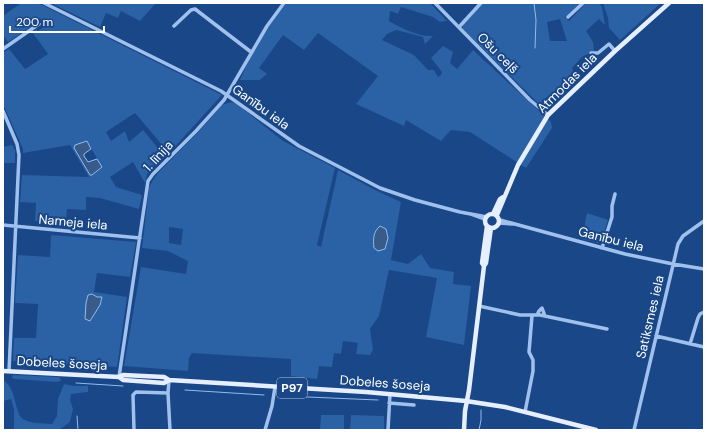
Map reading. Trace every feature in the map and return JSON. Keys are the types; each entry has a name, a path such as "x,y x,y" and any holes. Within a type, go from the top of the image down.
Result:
{"main road":[{"name":"Atmodas iela","path":"495,215 500,199 503,197 518,165 548,115 615,51 669,3"},
{"path":"495,215 500,222 495,228 489,227 485,223 486,218 495,215"},
{"path":"464,430 466,401 469,390 484,266 482,263 489,227"},
{"name":"Dobeles šoseja","path":"3,371 119,377 123,375 164,377 169,380 390,394 466,401 525,412 596,430"}],"street":[{"name":"Ganību iela","path":"44,3 227,95 299,146 380,188 415,200 486,218"},
{"name":"1. līnija","path":"119,377 148,181 227,95 266,26 283,3"},
{"name":"Ošu ceļš","path":"435,3 530,100 548,115"},
{"path":"458,27 481,3"},
{"path":"568,17 583,3"},
{"path":"174,26 191,10 195,9 251,52"},
{"path":"3,49 39,24"},
{"path":"591,53 598,53 609,44 615,51"},
{"path":"3,111 17,144 19,155 9,371"},
{"path":"602,248 612,217 612,206 615,194"},
{"name":"Satiksmes iela","path":"634,430 679,241 683,236 704,221"},
{"name":"Ganību iela","path":"500,222 513,224 602,248 673,264 704,269"},
{"name":"Nameja iela","path":"3,226 140,238"},
{"path":"479,306 520,315 545,316 607,329"},
{"path":"537,315 542,308 545,316"},
{"path":"690,344 698,318 700,314 704,312"},
{"path":"525,412 533,371 533,360 529,352 532,316"},
{"path":"656,336 704,347"},
{"path":"169,380 168,393 170,430"},
{"path":"265,430 272,406 275,387"},
{"path":"134,430 133,395 136,392 168,393"},
{"path":"388,430 390,394"},
{"path":"389,403 414,405"}],"shaded area":[{"path":"21,3 38,3 222,95 169,153 135,113 106,132 111,141 125,131 129,142 143,130 163,154 147,174 145,183 133,162 110,177 116,187 142,195 139,209 100,198 86,197 86,210 67,209 66,222 35,221 36,203 20,202 22,175 89,177 70,145 23,153 23,149 3,104 3,53 9,49 25,69 48,54 32,32 36,29 38,31 45,26 40,18 32,23 33,25 8,42 3,35 3,16","holes":["87,141 102,167 90,175 75,145"]},
{"path":"51,3 156,3 140,21 121,11 118,18 106,13 100,27"},
{"path":"287,3 430,3 447,21 440,22 433,17 401,7 398,14 390,11 389,21 416,34 433,36 425,44 423,37 396,30 387,34 382,40 414,55 428,70 434,70 438,77 442,72 431,58 443,46 453,52 450,63 457,69 473,50 551,122 552,128 526,168 470,132 451,130 441,141 406,120 404,126 356,104 378,76 318,33 304,50 283,35 259,68 267,74 260,80 240,80 260,40 273,20"},
{"path":"483,3 576,3 578,5 565,17 569,21 586,3 599,3 602,7 605,25 599,19 586,31 593,42 594,51 582,57 572,68 574,73 545,101 543,101 541,105 463,29 462,25","holes":["560,19 567,41 550,41 547,22"]},
{"path":"603,3 661,3 620,40 609,28 608,18"},
{"path":"231,102 237,104 283,141 335,168 317,245 321,247 338,170 401,202 391,260 408,264 421,254 430,268 454,272 453,284 471,286 464,345 426,337 437,278 389,270 379,316 370,329 373,350 370,355 356,354 358,343 343,341 341,354 334,353 332,367 319,366 317,379 291,376 291,359 192,353 189,358 188,371 124,366 141,267 186,274 188,261 168,251 142,248 149,188 158,173 222,105","holes":["169,227 183,229 181,245 169,243"]},
{"path":"87,141 91,149 84,154 84,156 88,162 97,159 102,167 92,175 90,175 74,148 75,145"},
{"path":"12,145 15,150 15,163 3,163 3,147"},
{"path":"587,213 608,220 601,242 598,243 582,239"},
{"path":"380,226 386,229 388,238 385,249 378,251 374,248 374,239 375,233"},
{"path":"51,235 136,242 130,277 97,273 94,292 127,297 117,367 13,361 14,338 36,338 38,304 15,303 18,255 50,257"},
{"path":"92,294 97,297 102,297 100,305 90,321 85,319 86,303 88,295"},
{"path":"13,375 59,377 61,381 56,382 15,379 12,378"},
{"path":"3,380 11,388 20,416 26,421 33,423 52,424 57,416 58,399 64,384 73,386 88,386 88,392 71,394 70,400 73,409 70,422 59,430 14,430 14,409 11,399 3,401"},
{"path":"321,415 344,415 344,430 320,430"},
{"path":"351,415 384,416 384,430 350,430"}],"waterway":[{"path":"534,3 536,20 535,48"},
{"path":"76,383 123,386"},
{"path":"185,390 264,395"},
{"path":"284,396 378,400"},
{"path":"479,430 481,410"},
{"path":"77,416 78,430"}]}
